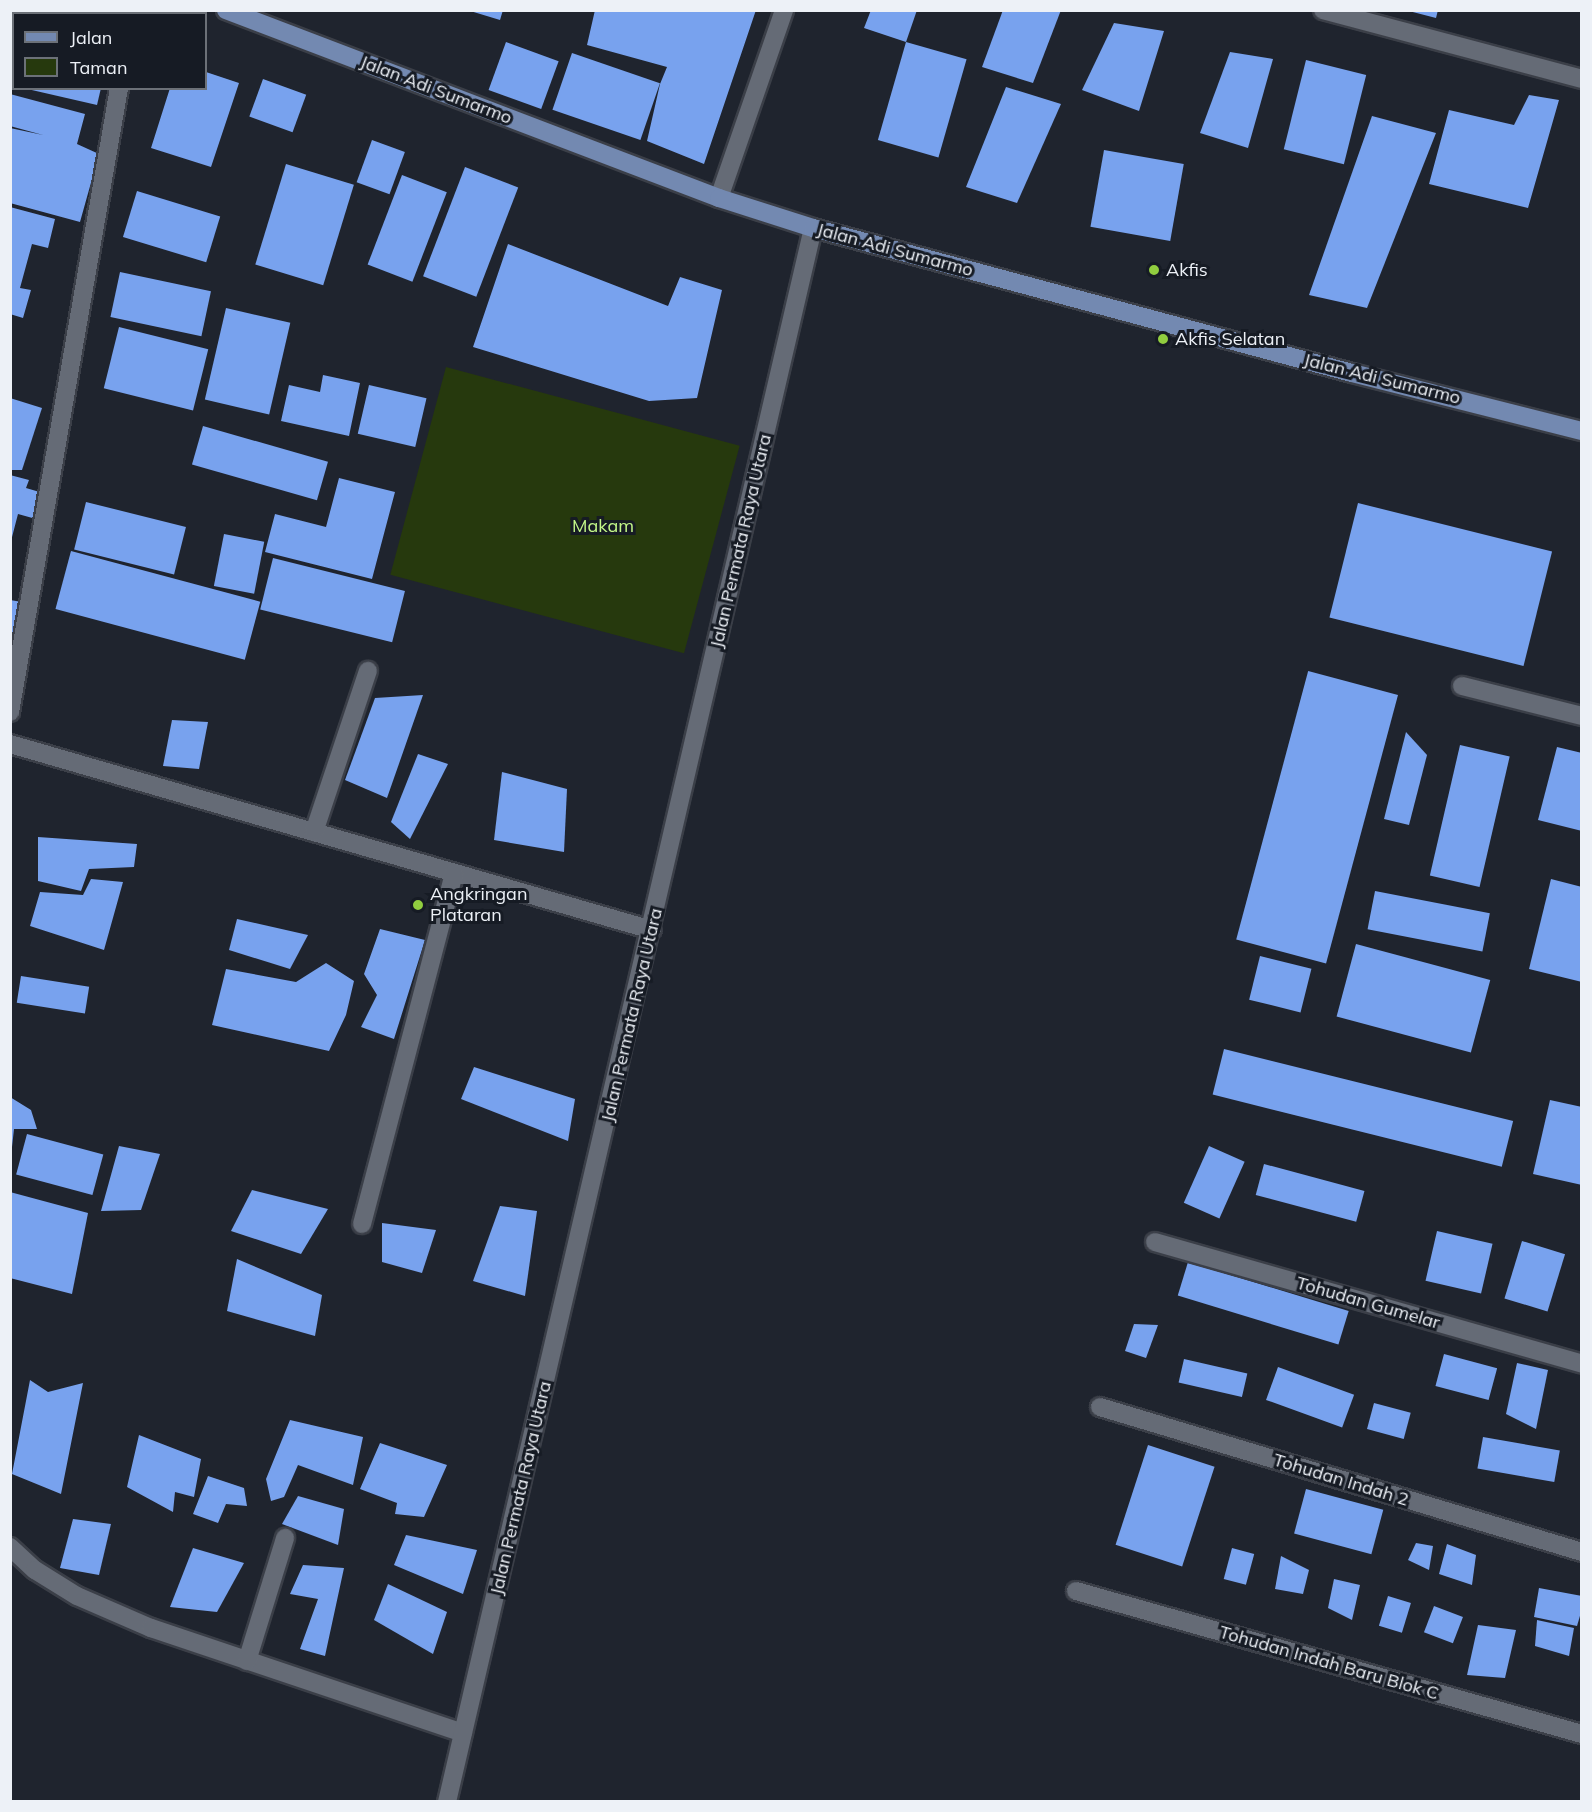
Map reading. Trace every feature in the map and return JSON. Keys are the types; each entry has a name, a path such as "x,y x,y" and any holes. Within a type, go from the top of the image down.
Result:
{"main road":[{"name":"Jalan Adi Sumarmo","path":"226,10 719,198 813,228 1581,431"}],"street":[{"path":"719,198 784,10"},
{"path":"1323,10 1581,79"},
{"path":"10,712 119,90"},
{"name":"Jalan Permata Raya Utara","path":"447,1802 652,930 813,228"},
{"path":"314,832 368,671"},
{"path":"1462,686 1581,716"},
{"path":"10,744 652,930"},
{"path":"362,1224 454,873"},
{"name":"Tohudan Gumelar","path":"1155,1242 1581,1364"},
{"name":"Tohudan Indah 2","path":"1100,1407 1581,1552"},
{"path":"247,1660 285,1538"},
{"path":"10,1547 35,1570 77,1596 151,1628 463,1733"},
{"name":"Tohudan Indah Baru Blok C","path":"1076,1591 1581,1734"}],"green space":[{"name":"Makam","path":"446,367 740,446 684,653 390,575"}],"building":[{"path":"12,10 26,12 12,12 12,88 10,87"},
{"path":"467,10 503,10 500,20"},
{"path":"595,10 756,10 704,164 647,141 660,84 667,67 587,45"},
{"path":"871,10 917,10 906,42 864,28"},
{"path":"1003,10 1061,10 1033,83 982,67"},
{"path":"1405,10 1438,10 1436,18"},
{"path":"1114,23 1164,31 1139,111 1082,90"},
{"path":"506,42 559,61 541,109 489,90"},
{"path":"906,42 967,59 938,157 878,140"},
{"path":"1230,52 1273,59 1248,148 1200,133"},
{"path":"572,53 660,83 640,140 552,110"},
{"path":"1306,60 1366,75 1344,164 1284,149"},
{"path":"207,72 239,83 211,167 151,148 169,90 207,90"},
{"path":"263,79 306,95 293,132 249,117"},
{"path":"1006,87 1061,104 1017,203 966,187"},
{"path":"32,90 101,90 97,105"},
{"path":"10,94 85,114 77,144 99,154 80,222 10,203 10,128 43,135 10,126"},
{"path":"1529,95 1559,100 1528,208 1429,184 1449,110 1514,125"},
{"path":"1372,116 1436,133 1367,308 1309,295"},
{"path":"372,140 405,152 389,194 357,182"},
{"path":"1104,150 1184,164 1170,241 1090,227"},
{"path":"286,164 354,185 323,285 255,264"},
{"path":"465,167 518,187 476,297 423,276"},
{"path":"402,175 447,192 412,282 368,265"},
{"path":"137,191 220,216 206,262 123,237"},
{"path":"10,207 55,219 48,248 32,244 20,288 31,290 23,318 10,314"},
{"path":"508,244 668,306 680,277 722,290 697,398 649,401 473,347"},
{"path":"120,272 211,291 201,336 110,317"},
{"path":"226,308 290,323 269,414 205,400"},
{"path":"119,327 208,349 193,410 104,388"},
{"path":"323,375 360,383 349,436 281,421 289,385 320,392"},
{"path":"369,385 426,398 415,447 358,434"},
{"path":"10,398 42,408 22,470 10,470"},
{"path":"203,426 328,462 317,500 192,464"},
{"path":"10,475 29,480 26,488 43,493 36,519 18,514 11,541"},
{"path":"339,478 395,492 372,579 265,552 275,514 326,527"},
{"path":"86,502 186,527 174,574 74,550"},
{"path":"1358,503 1552,551 1524,666 1329,617"},
{"path":"224,534 264,542 254,594 214,586"},
{"path":"71,551 260,602 245,660 55,609"},
{"path":"273,558 405,591 392,642 260,609"},
{"path":"10,600 22,602 18,635 10,634"},
{"path":"1308,671 1398,695 1326,964 1236,939"},
{"path":"423,695 387,798 345,780 375,698"},
{"path":"172,720 208,722 199,769 163,766"},
{"path":"1406,732 1427,755 1409,825 1384,819"},
{"path":"1460,745 1510,756 1480,887 1430,876"},
{"path":"1557,747 1582,753 1582,831 1538,820"},
{"path":"418,754 448,764 410,839 391,822"},
{"path":"502,772 567,789 564,852 494,840"},
{"path":"38,837 137,844 134,867 89,869 81,891 38,881"},
{"path":"91,879 123,882 104,950 30,926 40,892 83,895"},
{"path":"1551,879 1582,887 1582,982 1529,969"},
{"path":"1375,891 1490,913 1482,952 1368,929"},
{"path":"237,919 308,935 290,969 229,950"},
{"path":"380,929 425,940 394,1039 361,1027 377,995 364,974"},
{"path":"1356,944 1490,980 1471,1052 1337,1016"},
{"path":"1260,956 1311,969 1301,1012 1249,1000"},
{"path":"326,963 354,981 346,1015 329,1051 212,1025 226,969 296,982"},
{"path":"21,976 89,987 85,1013 17,1003"},
{"path":"1224,1049 1513,1121 1502,1167 1213,1095"},
{"path":"474,1067 575,1099 568,1141 461,1099"},
{"path":"10,1097 31,1110 37,1129 14,1129 12,1147"},
{"path":"1550,1100 1582,1107 1582,1185 1533,1174"},
{"path":"27,1134 103,1154 92,1195 16,1175"},
{"path":"119,1146 160,1154 141,1210 101,1211"},
{"path":"1209,1146 1245,1162 1219,1219 1184,1203"},
{"path":"1264,1164 1364,1191 1356,1222 1256,1195"},
{"path":"252,1190 328,1209 301,1254 231,1231"},
{"path":"10,1192 88,1213 72,1294 10,1278"},
{"path":"500,1206 537,1211 525,1296 473,1281"},
{"path":"382,1223 436,1230 422,1273 382,1262"},
{"path":"1437,1231 1493,1244 1481,1294 1426,1281"},
{"path":"1522,1241 1565,1254 1547,1312 1504,1298"},
{"path":"237,1259 322,1295 315,1336 227,1311"},
{"path":"1188,1262 1349,1311 1338,1345 1178,1295"},
{"path":"1134,1324 1158,1325 1146,1358 1125,1351"},
{"path":"1444,1354 1497,1368 1489,1400 1435,1386"},
{"path":"1184,1359 1247,1374 1242,1397 1179,1382"},
{"path":"1517,1363 1548,1370 1536,1429 1506,1414"},
{"path":"1278,1367 1354,1395 1342,1428 1266,1400"},
{"path":"30,1380 48,1392 83,1383 61,1494 12,1474"},
{"path":"1374,1403 1411,1413 1404,1439 1367,1429"},
{"path":"290,1420 363,1437 353,1485 298,1465 284,1497 271,1501 266,1479"},
{"path":"139,1435 201,1459 194,1497 175,1492 173,1512 127,1487"},
{"path":"1483,1437 1560,1451 1554,1482 1477,1469"},
{"path":"380,1443 447,1465 424,1517 395,1514 397,1503 360,1489"},
{"path":"1148,1445 1215,1467 1182,1566 1116,1545"},
{"path":"208,1476 244,1488 247,1506 226,1504 218,1523 193,1514"},
{"path":"1306,1489 1383,1510 1371,1554 1294,1533"},
{"path":"298,1496 344,1509 338,1545 282,1524"},
{"path":"73,1519 111,1524 99,1575 60,1568"},
{"path":"406,1535 477,1550 463,1594 394,1565"},
{"path":"1416,1543 1433,1546 1429,1570 1408,1560"},
{"path":"1447,1544 1476,1555 1472,1585 1439,1574"},
{"path":"193,1548 244,1563 217,1612 170,1607"},
{"path":"1232,1548 1254,1554 1246,1585 1224,1579"},
{"path":"1281,1556 1309,1570 1303,1594 1275,1589"},
{"path":"303,1565 344,1568 325,1656 300,1649 318,1599 290,1594"},
{"path":"1334,1579 1360,1585 1352,1620 1328,1608"},
{"path":"388,1584 447,1612 433,1654 374,1620"},
{"path":"1539,1588 1582,1596 1582,1609 1577,1626 1534,1617"},
{"path":"1388,1596 1411,1603 1402,1633 1379,1626"},
{"path":"1434,1606 1463,1617 1453,1643 1424,1632"},
{"path":"1537,1620 1574,1628 1569,1656 1535,1646"},
{"path":"1478,1625 1516,1630 1505,1678 1467,1675"}],"place":[{"name":"Akfis","path":"1154,270"},
{"name":"Akfis Selatan","path":"1163,339"},
{"name":"Angkringan Plataran","path":"418,905"}]}
